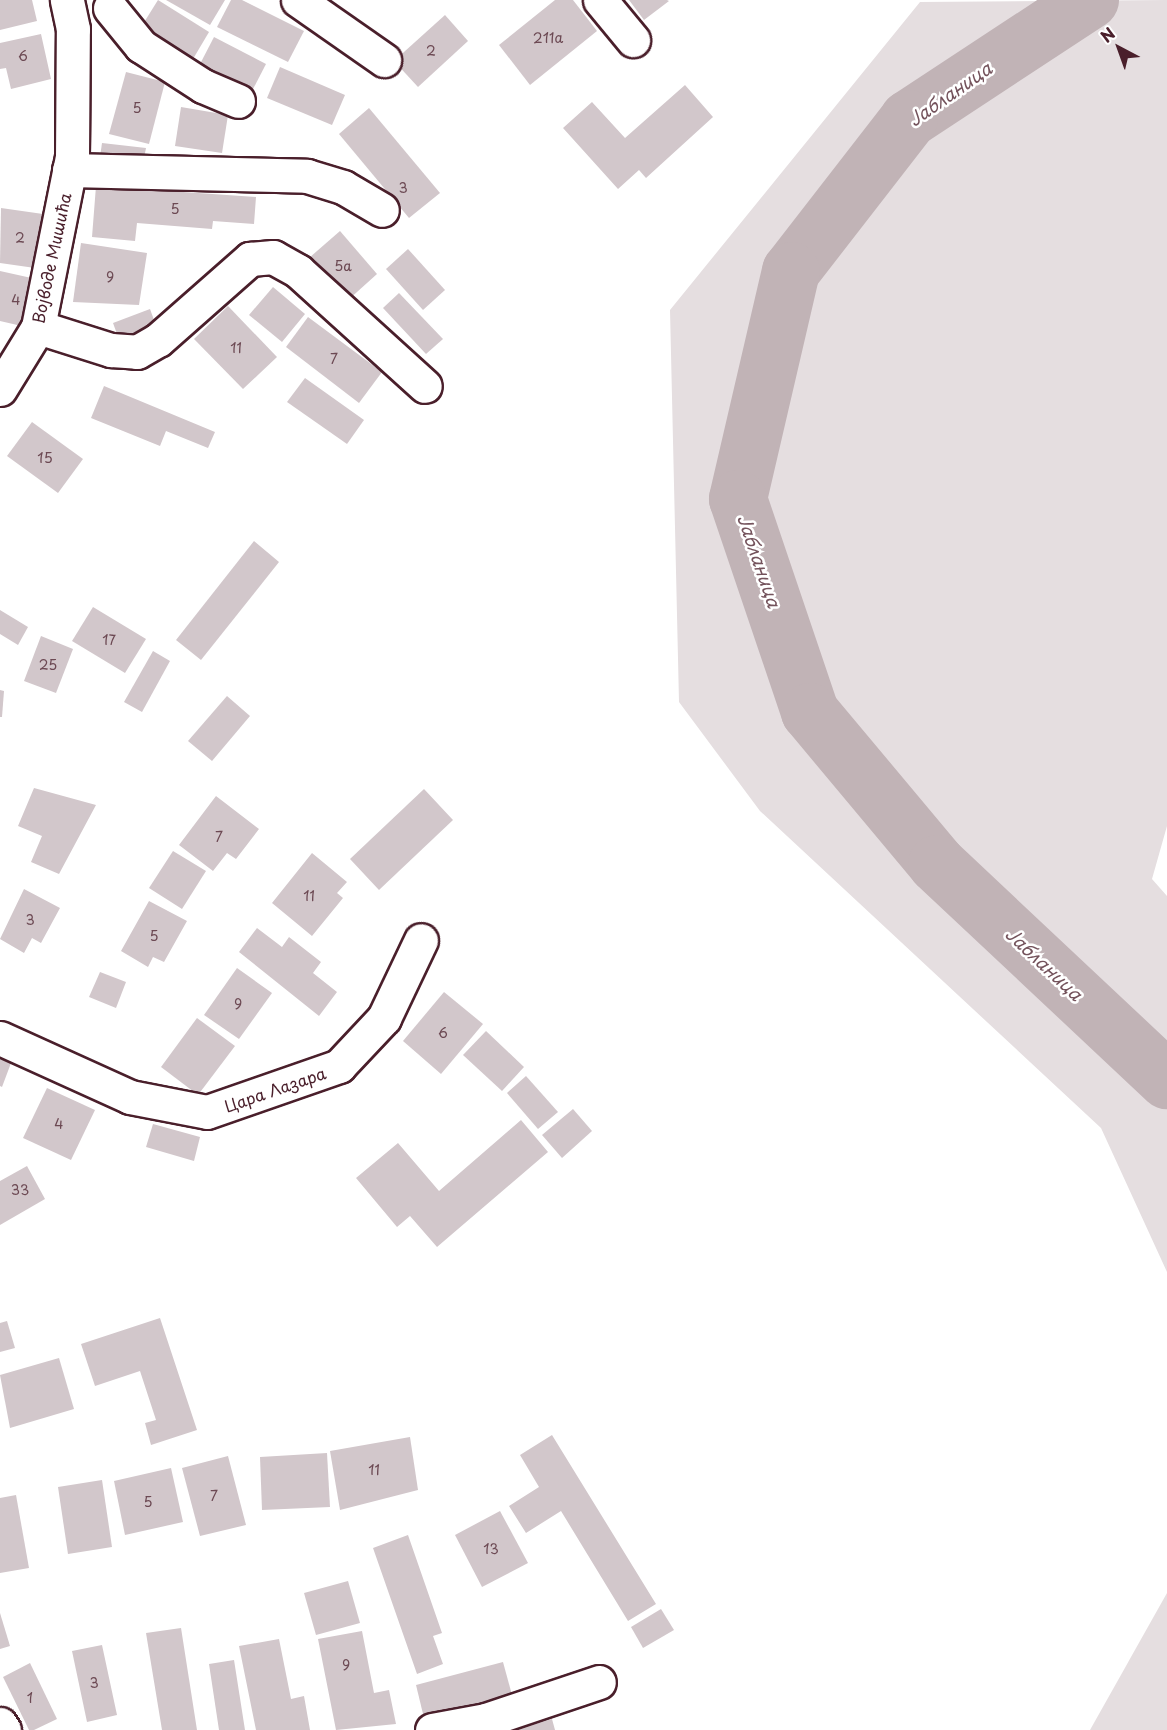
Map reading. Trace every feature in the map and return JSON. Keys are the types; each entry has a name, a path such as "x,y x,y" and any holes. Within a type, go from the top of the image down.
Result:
{"street":[{"path":"298,0 384,60"},
{"path":"600,0 633,40"},
{"path":"70,15 115,4 141,46 203,86 238,101"},
{"name":"Војводе Мишића","path":"0,389 38,327 69,170 72,117 70,15"},
{"path":"69,170 307,176 343,187 382,210"},
{"path":"38,327 111,350 137,352 165,334 241,265 273,257 298,271 425,386"},
{"name":"Цара Лазара","path":"0,1038 129,1097 207,1112 339,1066 384,1018 421,940"},
{"path":"432,1730 486,1720 599,1682"},
{"path":"0,1724 4,1730"}],"shaded area":[{"path":"1167,0 1167,826 1152,879 1167,896 1167,1272 1101,1128 760,811 679,702 670,310 920,2"},
{"path":"1167,1593 1167,1730 1090,1730"}],"building":[{"path":"0,0 32,0 37,21 0,30"},
{"path":"158,0 209,32 193,59 138,32"},
{"path":"166,0 225,0 210,25"},
{"path":"231,0 242,0 304,31 288,62 217,27"},
{"path":"555,0 573,0 597,31 530,85 499,45"},
{"path":"629,0 667,0 669,1 644,20"},
{"path":"445,15 468,41 418,87 394,61"},
{"path":"41,34 51,79 11,89 6,68 0,69 0,43"},
{"path":"214,37 266,64 251,93 199,66"},
{"path":"280,67 345,95 332,125 267,98"},
{"path":"126,72 165,82 149,144 109,134"},
{"path":"685,85 713,117 646,178 639,170 618,189 563,128 592,102 625,138"},
{"path":"181,107 228,115 222,153 175,146"},
{"path":"369,108 440,193 409,218 339,134"},
{"path":"102,143 146,148 143,163 100,157"},
{"path":"96,186 256,197 254,224 213,221 212,229 137,223 135,241 92,237"},
{"path":"1,208 43,214 35,268 0,263"},
{"path":"340,231 377,274 347,301 309,258"},
{"path":"81,243 147,253 139,305 73,302"},
{"path":"408,249 445,290 423,310 386,269"},
{"path":"0,271 36,279 26,327 0,321"},
{"path":"273,287 305,314 282,342 249,315"},
{"path":"399,293 443,339 426,354 383,308"},
{"path":"228,306 277,357 243,389 194,339"},
{"path":"150,309 158,331 121,345 113,323"},
{"path":"308,317 382,372 359,403 286,347"},
{"path":"305,378 364,420 347,444 287,402"},
{"path":"104,386 215,432 208,448 166,431 160,446 91,418"},
{"path":"32,422 83,459 58,493 7,456"},
{"path":"254,541 279,562 201,660 176,640"},
{"path":"93,607 146,639 125,673 72,641"},
{"path":"0,610 28,627 18,645 0,634"},
{"path":"41,636 73,649 56,693 24,681"},
{"path":"153,651 170,661 142,712 124,702"},
{"path":"0,690 4,691 2,717 0,717"},
{"path":"227,696 250,716 212,761 188,741"},
{"path":"34,788 96,805 59,874 31,862 42,836 18,826"},
{"path":"424,789 453,820 379,890 350,859"},
{"path":"216,796 259,829 236,859 227,853 213,871 179,845"},
{"path":"173,851 206,871 182,909 149,888"},
{"path":"312,853 347,882 337,893 343,898 312,936 272,903"},
{"path":"24,889 60,908 41,943 32,938 24,953 0,939"},
{"path":"149,901 187,921 164,962 153,957 148,967 121,951"},
{"path":"257,928 282,947 289,937 321,962 313,973 337,992 319,1016 239,952"},
{"path":"237,968 272,993 239,1039 204,1015"},
{"path":"100,972 126,982 116,1008 89,997"},
{"path":"444,992 483,1024 441,1074 403,1041"},
{"path":"197,1018 235,1046 198,1095 161,1067"},
{"path":"486,1031 524,1067 502,1091 463,1055"},
{"path":"0,1059 11,1063 2,1087 0,1086"},
{"path":"526,1076 558,1112 538,1129 507,1093"},
{"path":"47,1088 95,1110 71,1160 23,1138"},
{"path":"573,1109 592,1131 562,1158 542,1135"},
{"path":"521,1120 548,1152 437,1247 410,1216 397,1227 356,1178 398,1143 439,1191"},
{"path":"153,1124 200,1137 194,1161 146,1147"},
{"path":"27,1166 45,1199 0,1225 0,1181"},
{"path":"160,1318 197,1430 151,1445 145,1423 156,1420 140,1371 95,1386 81,1344"},
{"path":"7,1321 15,1348 0,1352 0,1323"},
{"path":"59,1358 74,1409 10,1428 0,1375"},
{"path":"552,1435 656,1604 628,1621 561,1511 526,1533 509,1506 539,1487 520,1455"},
{"path":"410,1437 418,1490 340,1510 330,1451"},
{"path":"327,1453 330,1507 262,1510 260,1457"},
{"path":"228,1456 246,1525 200,1536 182,1468"},
{"path":"171,1468 183,1522 125,1535 114,1481"},
{"path":"102,1480 112,1547 68,1554 58,1487"},
{"path":"16,1495 29,1568 0,1573 0,1498"},
{"path":"500,1511 528,1563 482,1587 455,1535"},
{"path":"408,1535 442,1633 433,1636 443,1664 417,1674 373,1548"},
{"path":"348,1581 360,1623 316,1635 304,1593"},
{"path":"661,1609 674,1630 643,1648 631,1627"},
{"path":"0,1613 10,1646 0,1649"},
{"path":"181,1628 197,1730 162,1730 146,1633"},
{"path":"362,1631 374,1693 389,1690 396,1724 336,1730 318,1639"},
{"path":"279,1639 291,1699 304,1696 310,1730 256,1730 239,1646"},
{"path":"102,1645 117,1715 87,1722 72,1651"},
{"path":"234,1660 245,1730 219,1730 209,1664"},
{"path":"503,1662 512,1695 424,1718 416,1685"},
{"path":"30,1663 57,1719 34,1730 29,1730 3,1677"},
{"path":"552,1719 555,1730 518,1730 518,1729"}],"waterway":[{"name":"Јабланица","path":"1090,0 909,119 791,271 738,499 810,712 937,864 1167,1080"}]}
